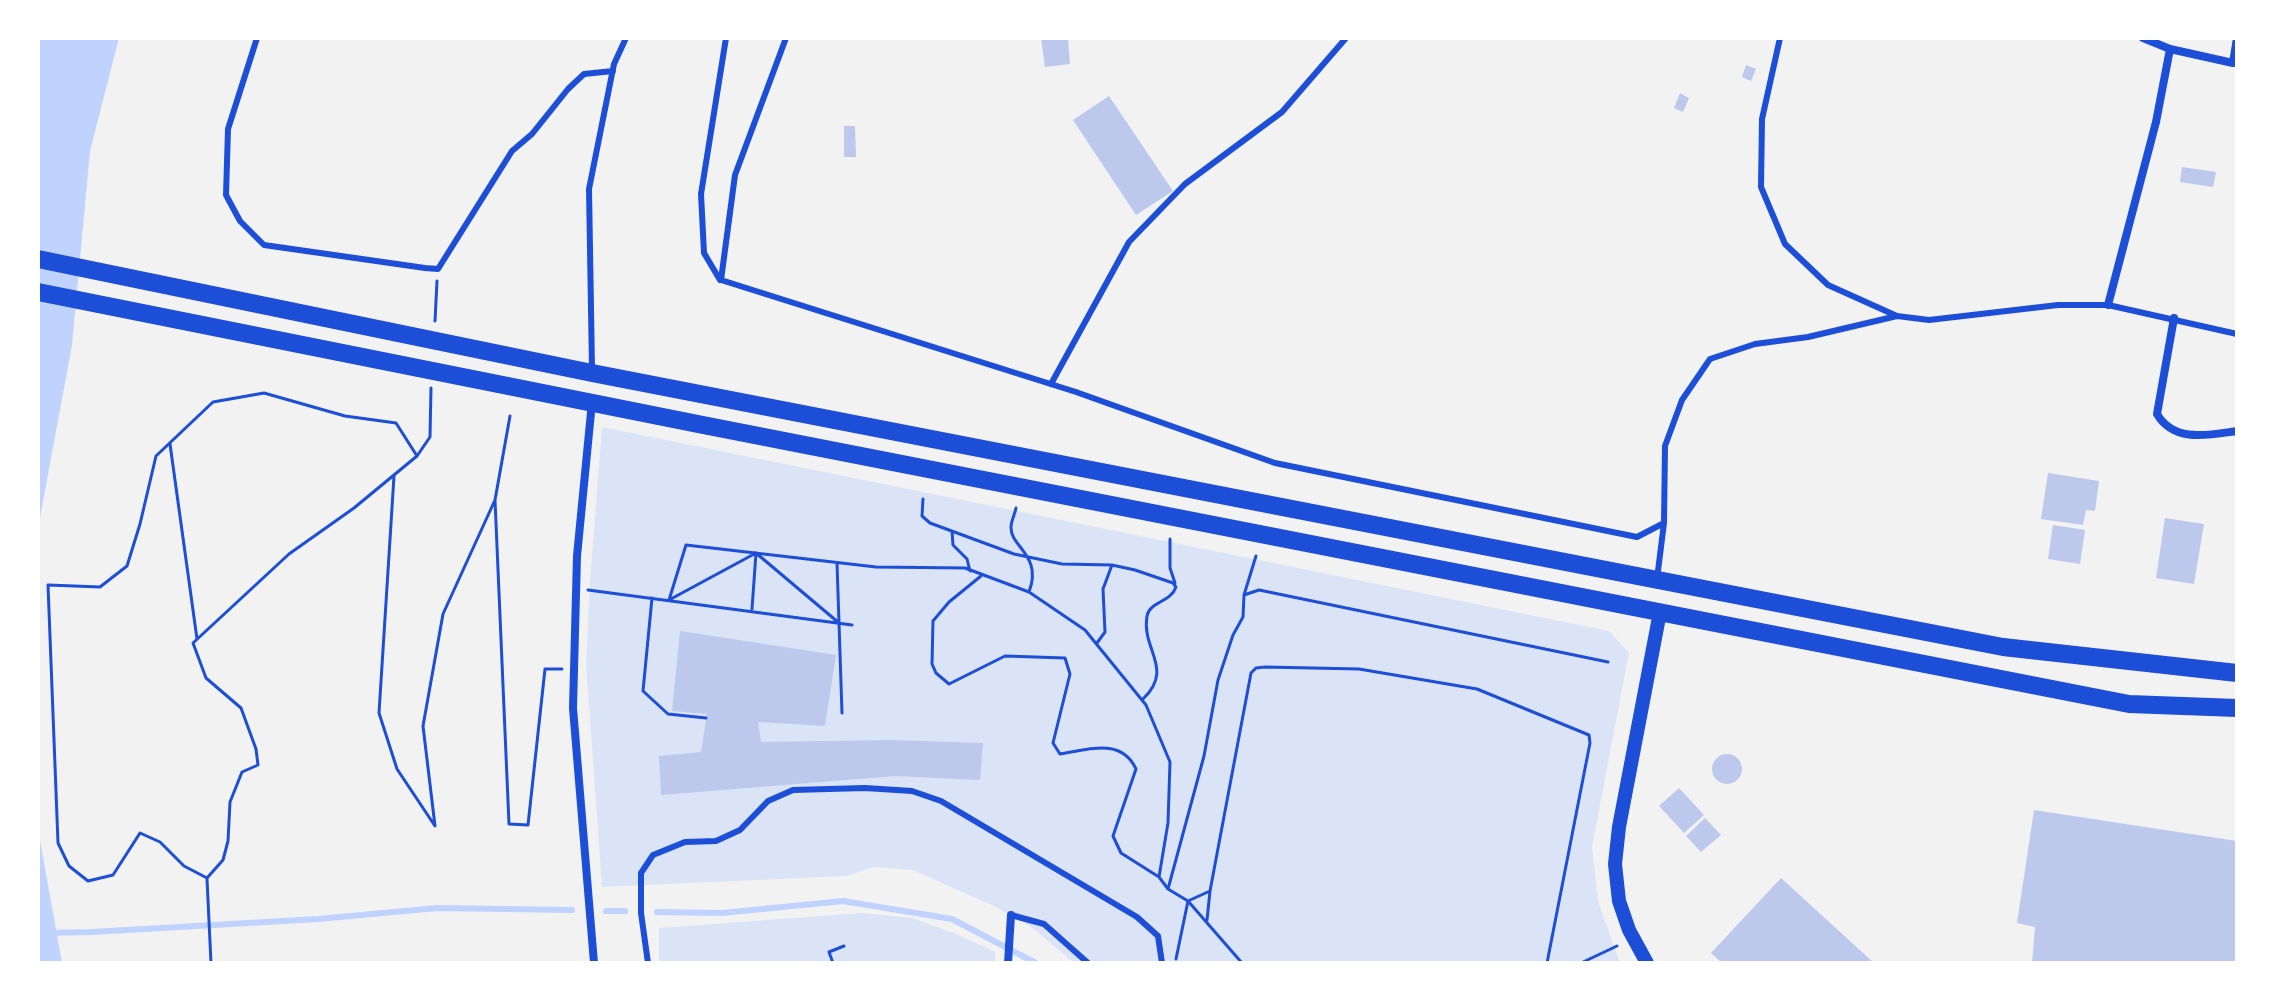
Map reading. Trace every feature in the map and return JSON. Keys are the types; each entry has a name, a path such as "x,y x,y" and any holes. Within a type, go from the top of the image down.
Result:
{"main road":[{"path":"38,259 555,366 1657,582 2003,647 2237,673"},
{"path":"38,292 2129,704 2237,708"}],"street":[{"path":"2143,38 2170,49 2233,63 2237,38"},
{"path":"2108,305 2156,122 2170,49"},
{"path":"2174,318 2157,414 2164,427 2201,436 2237,431"},
{"path":"592,402 576,588 573,708 594,963"},
{"path":"1647,963 1629,930 1619,901 1615,864 1619,827 1660,612"},
{"path":"1008,963 1011,915"}],"lane":[{"path":"257,38 228,129 226,195 240,221 264,245 438,269 512,151 532,134 584,74 613,71"},
{"path":"592,373 589,189 613,71 626,38"},
{"path":"726,38 701,194 704,253 721,280 1051,384 1275,463 1637,537 1664,523"},
{"path":"721,280 735,175 786,38"},
{"path":"1051,384 1129,242 1185,184 1282,112 1346,38"},
{"path":"1780,38 1762,119 1761,187 1785,244 1828,285 1897,316 1929,320 2058,305 2108,305 2237,334"},
{"path":"1657,582 1664,523 1665,446 1682,400 1710,359 1755,344 1808,337 1897,316"},
{"path":"648,963 641,913 641,873 653,855 685,842 716,841 740,830 768,801 793,790 865,788 912,791 941,801 1137,917 1158,936 1162,963"},
{"path":"1011,915 1044,924 1088,963"}],"path":[{"path":"434,332 438,269"},
{"path":"211,963 207,878 223,860 228,841 230,802 242,772 258,765 241,708 206,678 193,643 289,554 354,508 417,456 430,437 431,379"},
{"path":"207,878 184,866 160,842 140,833 113,875 88,881 69,866 58,843 48,585 100,587 127,566 156,456 213,402 264,393 345,416 396,423 417,456"},
{"path":"510,416 495,500 509,824 528,825 545,669 574,669"},
{"path":"170,442 197,639"},
{"path":"394,476 379,713 397,769 435,826 423,726 443,614 495,500"},
{"path":"923,499 922,516 930,523 1014,554 1062,564 1112,565 1167,580 1176,587"},
{"path":"1016,508 1010,528 1015,540 1029,556 1032,585 1029,592"},
{"path":"952,531 953,545 967,559 970,571"},
{"path":"1170,539 1170,568 1176,587"},
{"path":"669,600 686,545 876,567 965,568 1029,592 1085,630 1142,700 1170,762 1168,823 1159,877"},
{"path":"669,600 756,553"},
{"path":"752,610 756,553"},
{"path":"756,553 839,623"},
{"path":"1168,889 1204,756 1218,680 1233,635 1243,617 1244,595 1256,556"},
{"path":"837,563 842,713"},
{"path":"1097,643 1105,632 1103,589 1112,565"},
{"path":"981,576 949,602 933,621 932,664 936,673 949,684 1005,656 1065,658 1070,674 1053,743 1060,754 1109,747 1131,758 1136,769 1113,836 1121,853 1159,877 1168,889 1188,901 1242,963"},
{"path":"1142,700 1155,684 1158,673 1157,661 1148,641 1147,614 1150,608 1168,599 1176,587"},
{"path":"576,588 852,625"},
{"path":"1244,595 1259,590 1608,662"},
{"path":"652,598 643,691 668,714 706,718"},
{"path":"1207,920 1248,683 1256,668 1359,669 1477,689 1589,735 1590,743 1547,963"},
{"path":"1188,901 1210,891"},
{"path":"1175,963 1188,901"},
{"path":"833,963 829,952 844,946"},
{"path":"1581,963 1617,946"}],"shaded area":[{"path":"602,427 1609,631 1629,653 1592,847 1598,901 1620,963 1074,963 1034,929 996,907 913,870 874,867 846,876 602,887 586,664"},
{"path":"863,913 912,918 956,934 995,952 995,963 659,963 659,928"}],"water":[{"path":"38,38 119,38 90,151 72,345 38,528"},
{"path":"38,829 62,963 38,963"}],"building":[{"path":"1041,38 1068,38 1070,64 1045,67"},
{"path":"1746,65 1756,69 1751,81 1742,77"},
{"path":"1680,93 1689,98 1683,112 1674,108"},
{"path":"1109,96 1173,191 1136,215 1073,120"},
{"path":"844,126 855,126 856,157 844,157"},
{"path":"2182,167 2216,172 2213,187 2180,182"},
{"path":"2048,473 2099,481 2095,511 2086,510 2083,525 2041,519"},
{"path":"2165,518 2204,524 2194,584 2156,578"},
{"path":"2053,525 2085,530 2080,564 2048,559"},
{"path":"680,631 836,655 825,726 758,722 761,742 890,740 983,743 980,780 896,776 661,795 659,756 701,752 707,714 672,711"},
{"path":"1727,754 1737,759 1742,769 1737,779 1727,784 1717,779 1712,769 1717,759"},
{"path":"1679,788 1704,815 1684,833 1659,806"},
{"path":"2034,810 2237,841 2237,963 2032,963 2035,927 2017,923"},
{"path":"1705,818 1721,835 1701,852 1686,836"},
{"path":"1781,878 1874,963 1722,963 1711,953"}],"waterway":[{"path":"657,912 722,913 843,901 952,919 1036,963"},
{"path":"38,933 318,919 437,908 572,910"},
{"path":"606,911 625,911"}]}
